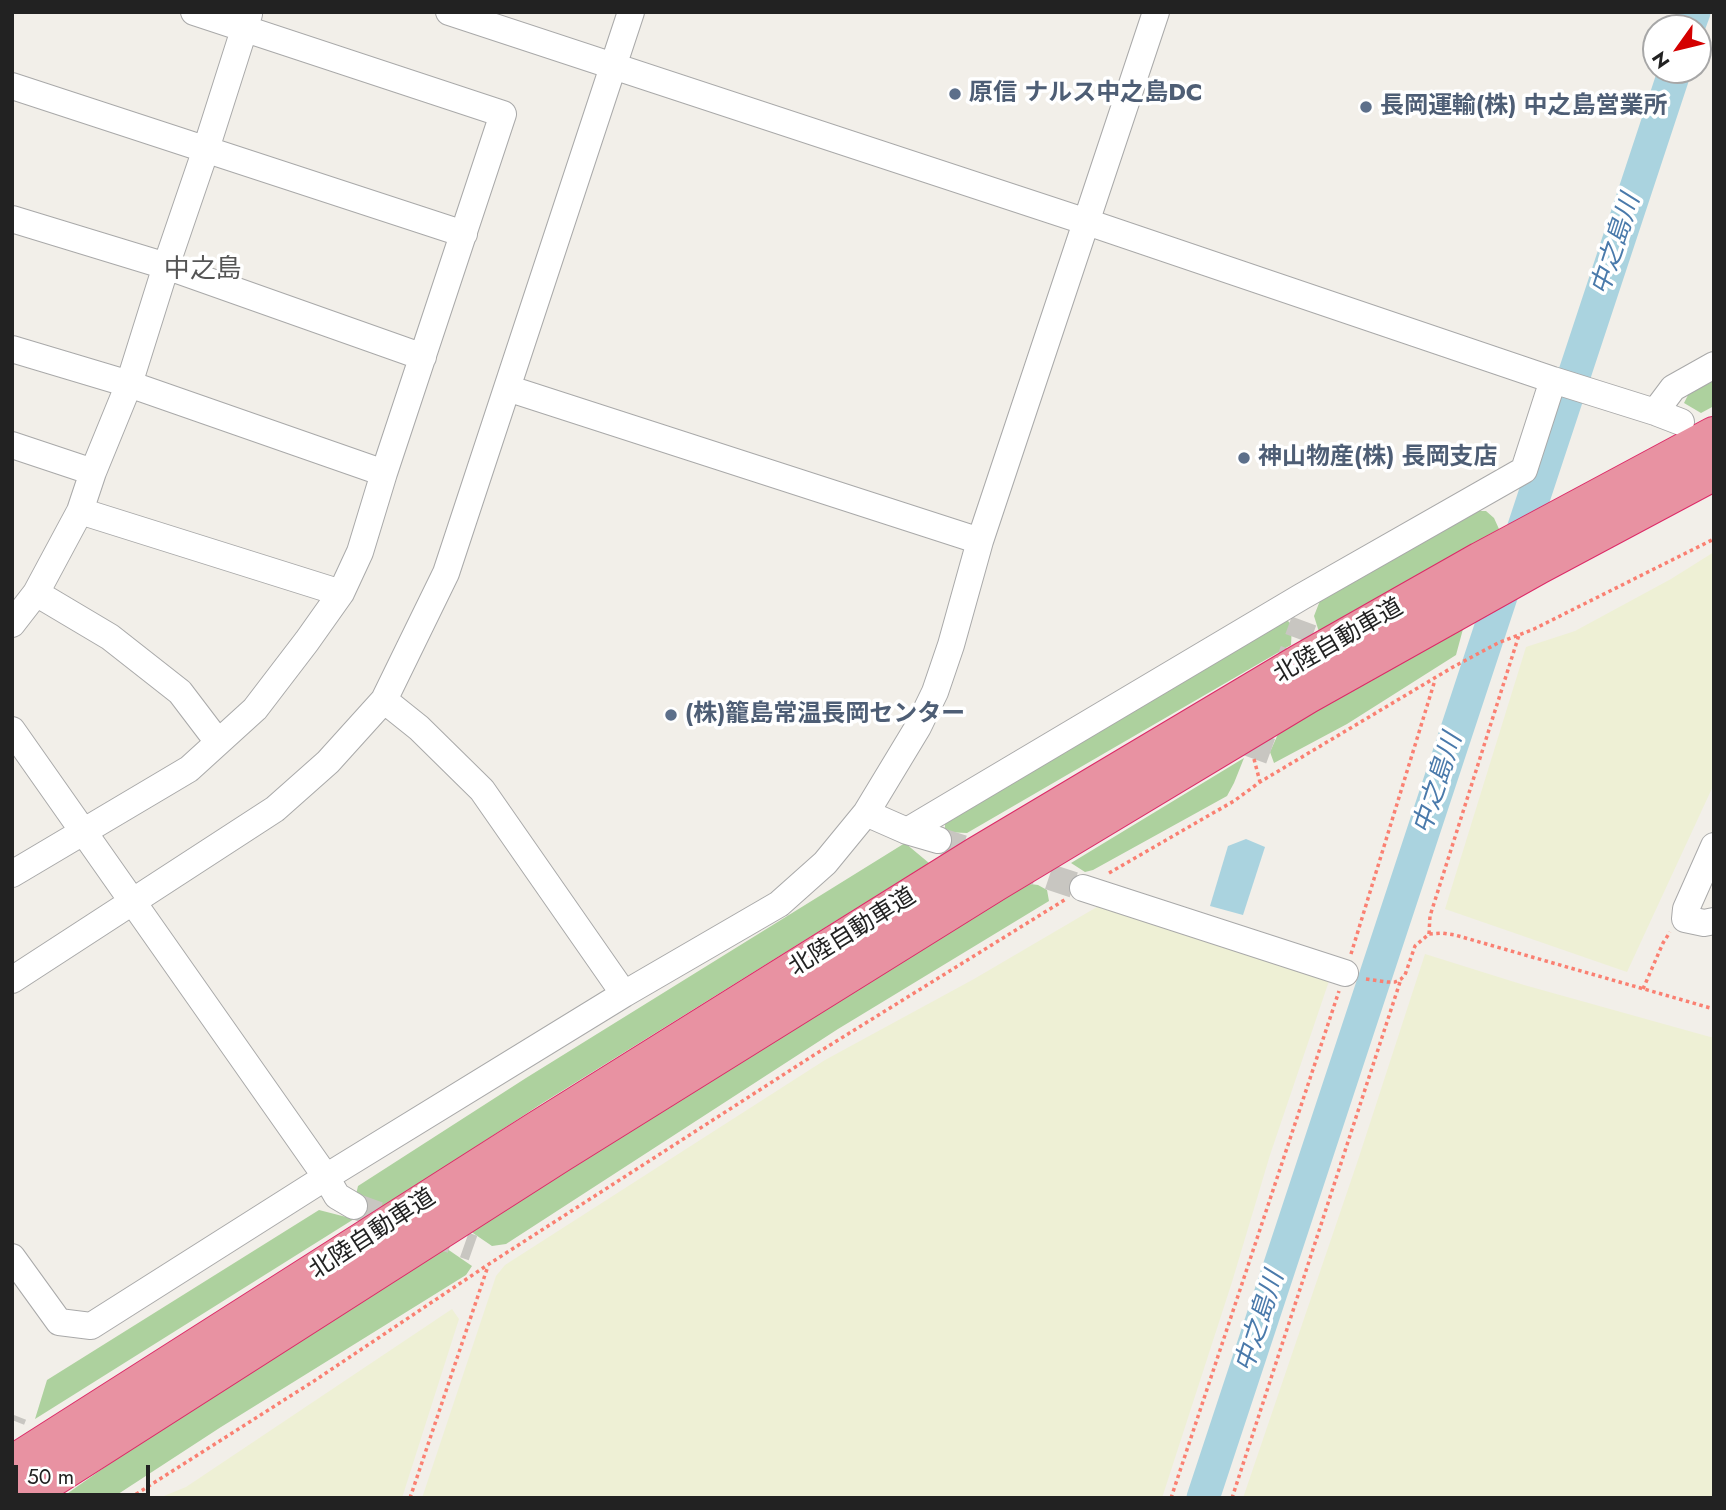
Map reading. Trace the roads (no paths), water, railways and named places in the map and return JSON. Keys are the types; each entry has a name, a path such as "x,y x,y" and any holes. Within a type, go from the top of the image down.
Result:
{"highway":[{"name":"北陸自動車道","path":"12,1465 573,1108 977,856 1301,663 1548,525 1697,429"},
{"path":"1538,565 1714,471"},
{"path":"1538,565 1614,533 1714,482"},
{"name":"北陸自動車道","path":"20,1498 560,1153 995,882 1306,695 1538,565"}],"street":[{"path":"12,874 189,769 255,709 341,593 360,552 503,114 247,20 194,12"},
{"path":"449,12 1656,412 1697,429"},
{"path":"12,980 275,809 328,762 384,700 446,573 631,12"},
{"path":"12,1257 59,1322 91,1326 326,1177 624,994 779,904 825,863 866,813 918,727 935,692 980,541 1156,12"},
{"path":"12,624 36,593 80,511 129,384 247,20"},
{"path":"12,86 464,234"},
{"path":"12,219 166,265 423,356"},
{"path":"12,349 129,384 384,473"},
{"path":"1656,412 1673,388 1714,365"},
{"path":"907,831 1302,609 1524,470 1553,380"},
{"path":"507,388 980,541"},
{"path":"12,445 93,472"},
{"path":"80,511 341,593"},
{"path":"36,593 110,637 180,692 218,742"},
{"path":"384,700 419,728 482,790 624,994"},
{"path":"12,730 134,901 337,1196 354,1206"},
{"path":"866,813 907,831 938,840"},
{"path":"1714,846 1686,909 1685,919 1704,923 1714,921"},
{"path":"1083,888 1355,976"}],"water":[{"path":"1246,839 1265,847 1243,915 1210,906 1228,846"}],"waterway":[{"name":"中之島川","path":"1203,1498 1670,84"}],"tunnel":[{"path":"1284,675 1304,621"},
{"path":"1254,759 1270,715"},
{"path":"938,840 1083,888"},
{"path":"354,1206 473,1248"},
{"path":"12,1420 14,1415"}],"place":[{"name":"原信 ナルス中之島DC","path":"955,94"},
{"name":"長岡運輸(株) 中之島営業所","path":"1366,107"},
{"name":"神山物産(株) 長岡支店","path":"1244,458"},
{"name":"(株)籠島常温長岡センター","path":"671,715"}],"district":[{"name":"中之島","path":"203,271"}]}
